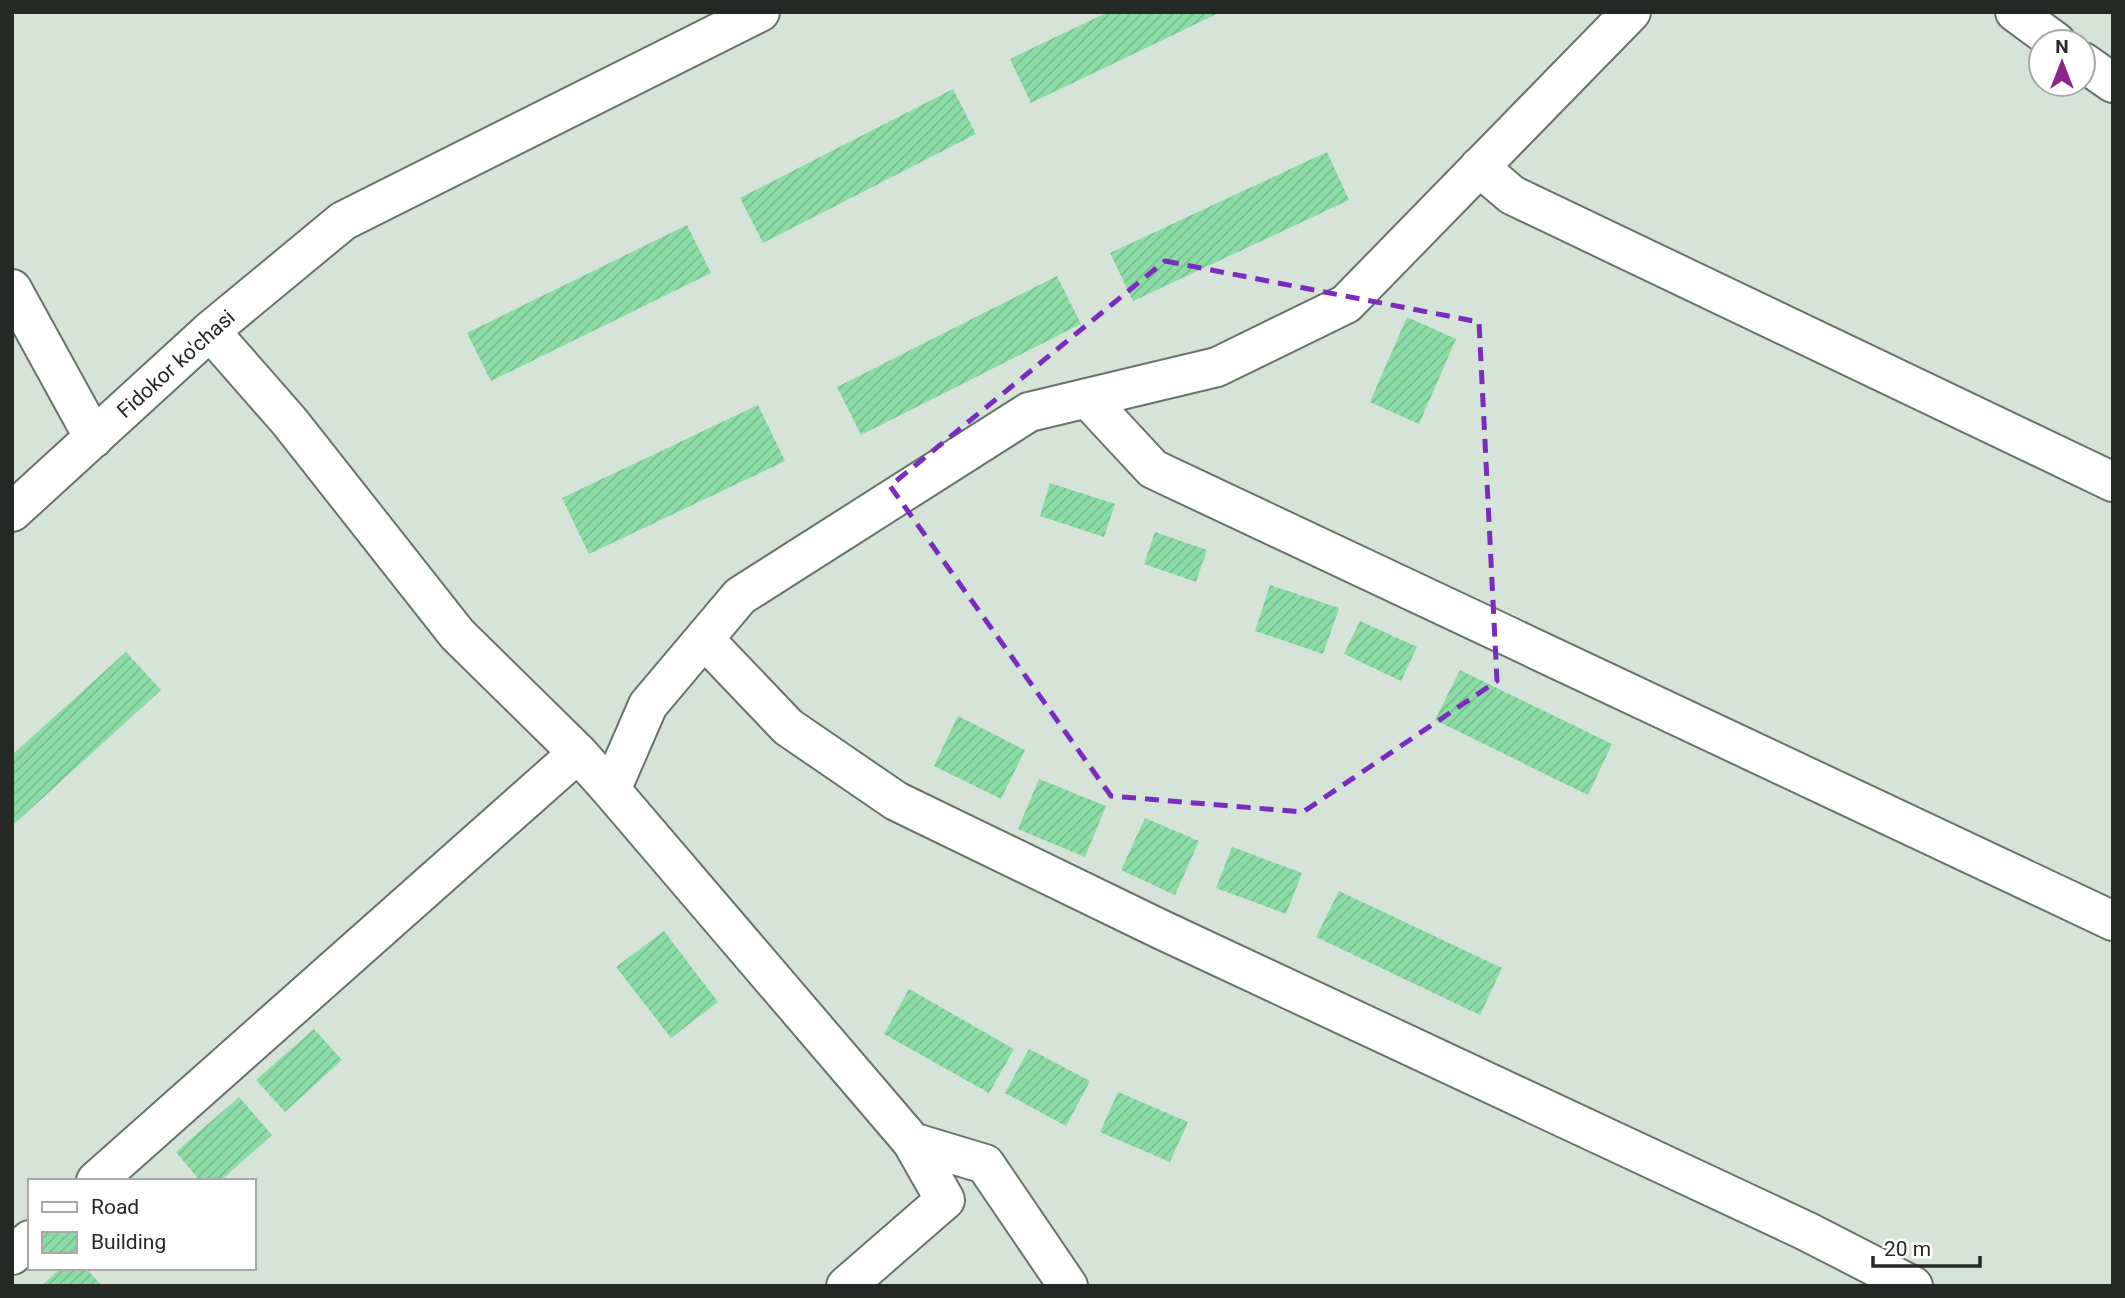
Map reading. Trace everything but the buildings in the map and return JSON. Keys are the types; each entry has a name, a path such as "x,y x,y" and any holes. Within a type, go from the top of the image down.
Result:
{"street":[{"name":"Fidokor ko'chasi","path":"15,501 94,438 210,331 343,221 760,12"},
{"path":"611,790 649,705 740,596 1029,412 1217,367 1346,304 1631,12"},
{"path":"2015,12 2037,28"},
{"path":"2097,72 2113,83"},
{"path":"1479,167 1512,195 2113,482"},
{"path":"12,289 94,438"},
{"path":"210,331 289,421 457,634 578,753 912,1142 946,1200 846,1286"},
{"path":"1087,398 1153,469 2113,920"},
{"path":"704,639 789,727 896,801 1160,929 1806,1231 1913,1286"},
{"path":"98,1179 578,753"},
{"path":"912,1142 985,1164 1068,1286"},
{"path":"12,1255 28,1242"}],"highlighted area":[{"path":"1165,261 1479,322 1497,681 1303,812 1111,796 890,486"}]}
